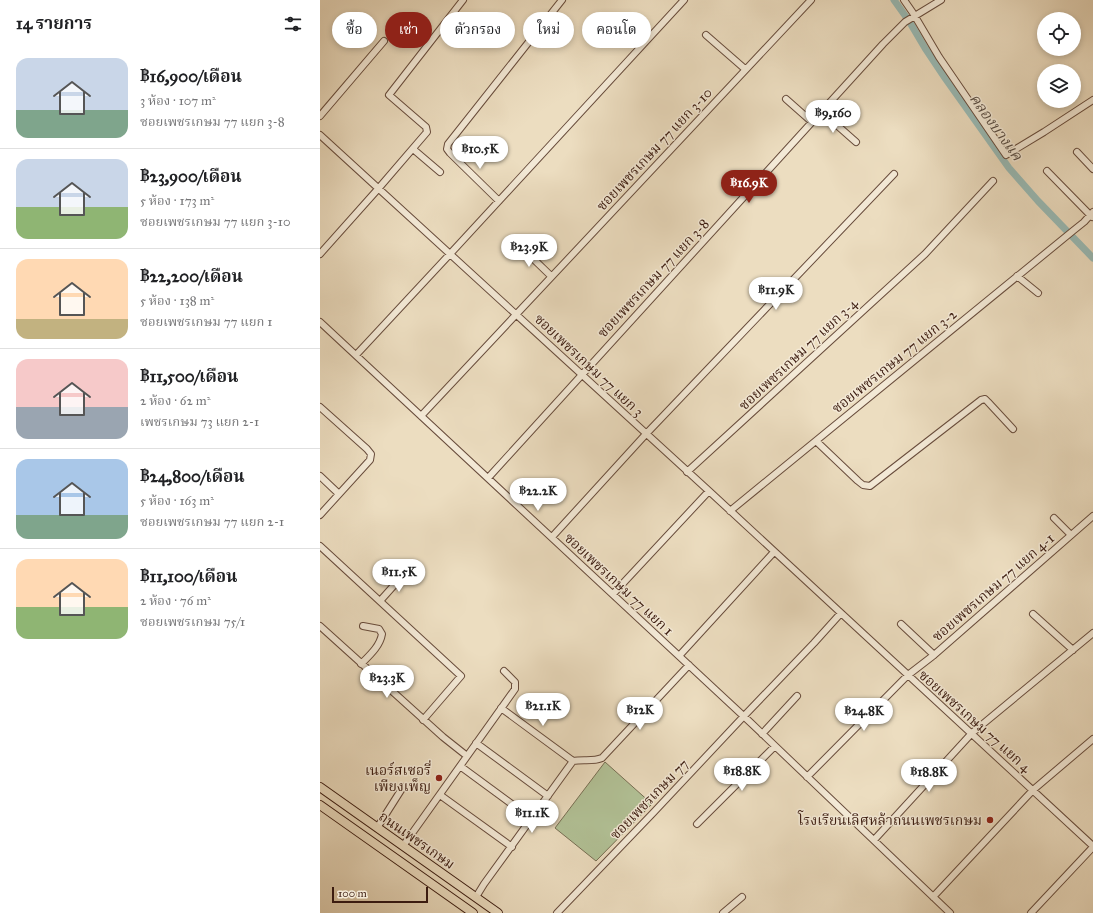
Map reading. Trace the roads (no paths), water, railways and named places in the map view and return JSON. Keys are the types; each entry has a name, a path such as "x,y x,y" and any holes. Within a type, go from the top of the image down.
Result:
{"main road":[{"name":"ถนนเพชรเกษม","path":"320,787 498,913"},
{"name":"ถนนเพชรเกษม","path":"320,805 473,913"}],"street":[{"path":"320,254 427,132 426,128 389,95 463,0"},
{"path":"499,201 450,153 447,149 448,144 562,0"},
{"path":"356,355 684,0"},
{"name":"ซอยเพชรเกษม 77 แยก 3-10","path":"421,416 811,0"},
{"path":"904,0 939,57 1006,155 1093,100"},
{"name":"ซอยเพชรเกษม 77 แยก 3-8","path":"488,478 883,44 905,22 941,0"},
{"path":"706,35 745,69"},
{"path":"320,116 384,41"},
{"path":"786,100 812,122"},
{"path":"822,112 856,142"},
{"name":"ซอยเพชรเกษม 77 แยก 3","path":"320,135 841,613"},
{"path":"412,149 440,172"},
{"path":"1077,152 1093,169"},
{"path":"1047,171 1092,215"},
{"path":"552,537 646,434 894,174"},
{"name":"ซอยเพชรเกษม 77 แยก 3-4","path":"687,472 925,254 992,181"},
{"name":"ซอยเพชรเกษม 77 แยก 3-2","path":"730,511 1092,215"},
{"path":"520,246 551,276"},
{"path":"1018,276 1038,293"},
{"name":"ซอยเพชรเกษม 77 แยก 1","path":"320,322 744,716 950,913"},
{"path":"816,441 858,481 863,485 870,486 980,400 985,399 1013,429"},
{"path":"320,407 372,454 370,460 320,515"},
{"path":"320,476 339,494"},
{"path":"613,594 709,492"},
{"name":"ซอยเพชรเกษม 77 แยก 4-1","path":"807,776 908,675 934,656 1093,516"},
{"path":"1054,518 1071,535"},
{"path":"320,546 461,676 423,720"},
{"path":"679,656 774,552"},
{"path":"380,601 405,574"},
{"name":"ซอยเพชรเกษม 77 แยก 4","path":"841,613 1093,846"},
{"name":"ซอยเพชรเกษม 77","path":"557,913 659,807 841,613"},
{"path":"1033,614 1073,650"},
{"path":"901,624 934,656"},
{"path":"320,626 443,738 467,756"},
{"path":"361,664 381,640 382,634 379,629 363,626"},
{"path":"874,840 972,734 1093,633"},
{"path":"476,897 573,761 582,759 597,760 602,758 689,665"},
{"path":"403,846 515,689 516,685 513,679 504,671"},
{"path":"762,734 798,696"},
{"path":"501,708 573,761"},
{"path":"933,897 1033,790 1093,740"},
{"path":"476,743 548,796"},
{"path":"697,824 775,746"},
{"path":"460,766 532,819"},
{"path":"377,828 403,787"},
{"path":"440,795 512,847"},
{"path":"1031,913 1093,846"},
{"path":"723,913 742,897"}],"waterway":[{"name":"คลองบางแค","path":"894,0 945,78 1009,168 1038,201 1093,258"}],"place":[{"name":"เนอร์สเซอรี่ เพียงเพ็ญ","path":"439,778"},
{"name":"โรงเรียนเลิศหล้าถนนเพชรเกษม","path":"990,820"}]}
